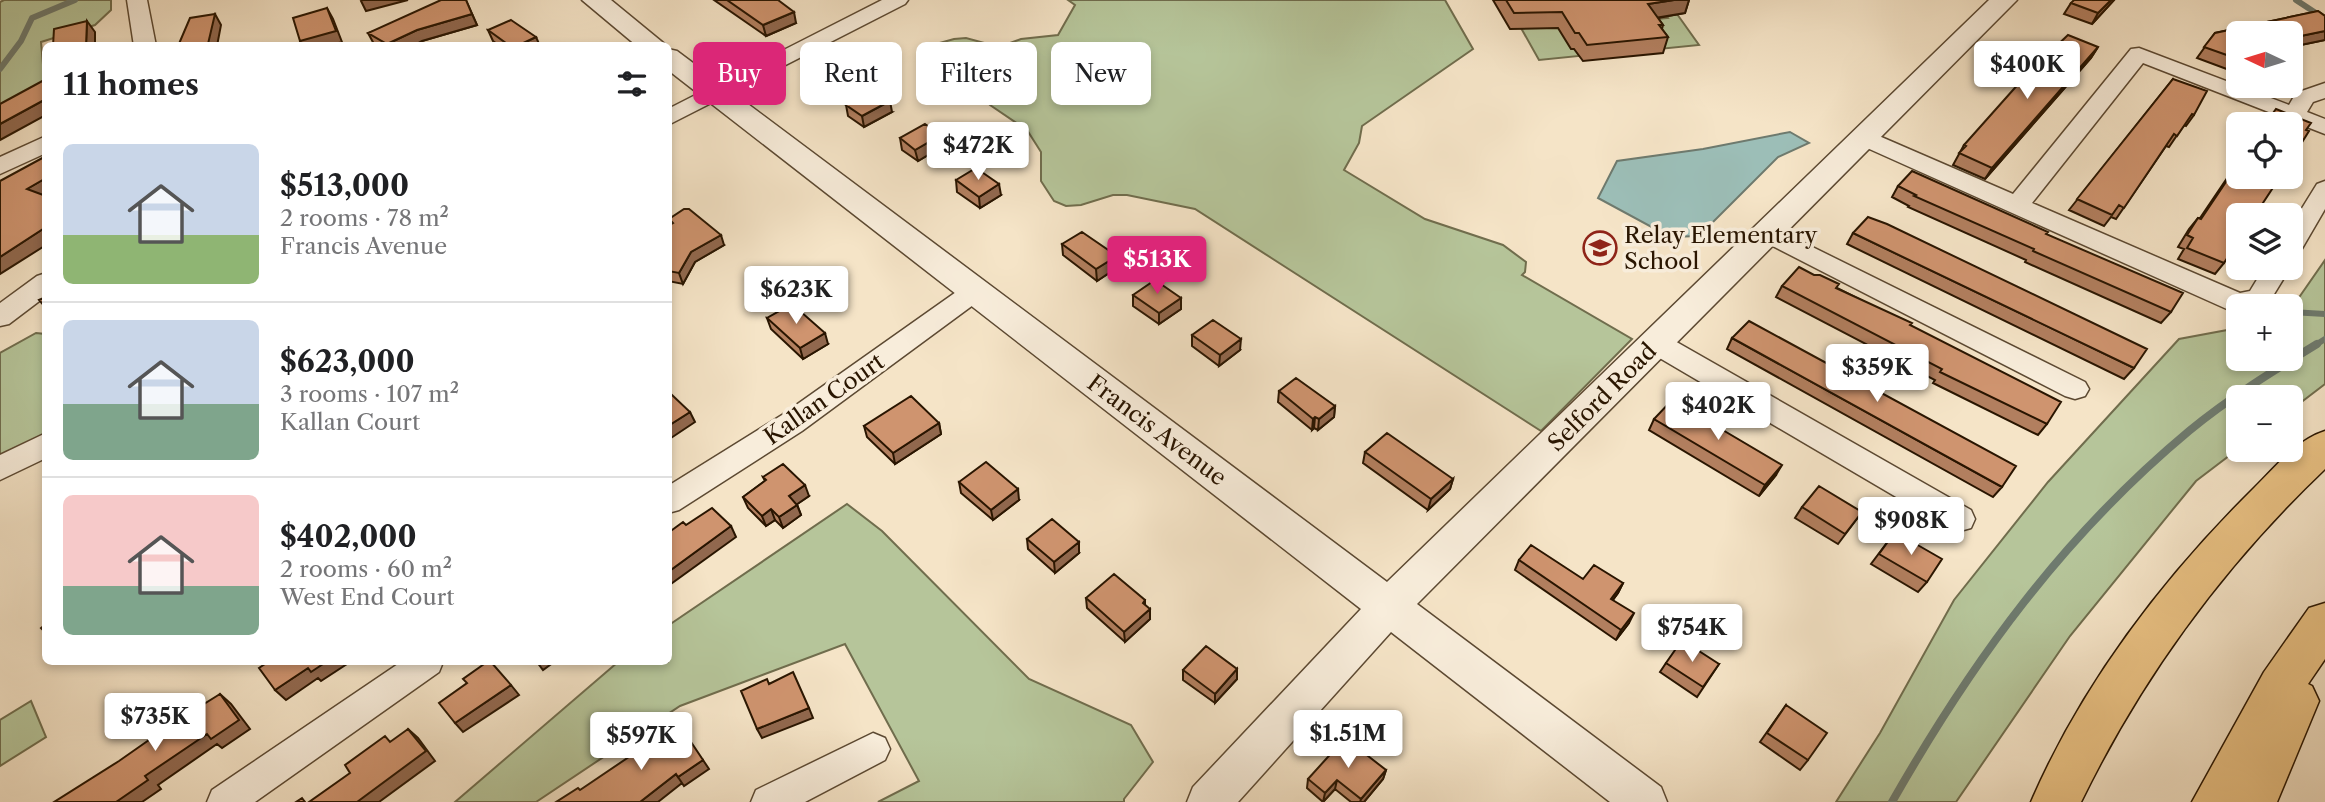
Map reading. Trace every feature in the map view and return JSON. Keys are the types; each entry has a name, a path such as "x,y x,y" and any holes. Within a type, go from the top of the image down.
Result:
{"highway":[{"path":"2056,802 2122,684 2175,607 2238,529 2325,446"},
{"path":"2217,802 2280,687 2325,622"},
{"path":"2252,802 2325,635"}],"street":[{"path":"137,0 144,42"},
{"path":"595,0 649,42"},
{"path":"786,57 898,0"},
{"name":"Selford Road","path":"1209,802 1388,607 2004,0"},
{"path":"2017,205 2139,54 2290,112"},
{"name":"Francis Avenue","path":"672,60 693,76"},
{"path":"2296,112 2304,98 2325,90"},
{"path":"672,116 693,105"},
{"name":"Francis Avenue","path":"732,105 1645,802"},
{"path":"2303,117 2325,127"},
{"path":"1864,138 2238,303 2259,298 2270,280"},
{"path":"0,167 42,145"},
{"path":"2303,226 2325,189"},
{"path":"1768,233 2075,389"},
{"path":"0,317 42,285"},
{"name":"Kallan Court","path":"672,498 792,423 975,291"},
{"path":"1656,344 1960,519"},
{"path":"0,468 42,446"},
{"path":"225,802 423,665"},
{"path":"769,802 873,749"}],"green space":[{"path":"111,0 111,10 95,25 41,42 42,89 0,110 0,2"},
{"path":"1068,0 1445,0 1473,49 1362,126 1359,143 1344,170 1425,219 1503,245 1526,262 1522,275 1632,339 1541,431 1195,209 1127,195 1113,195 1081,205 1066,206 1054,201 1041,181 1041,152 1027,130 990,105 1037,105 1037,42 1013,42 1058,35 1075,5"},
{"path":"1677,14 1699,45 1659,49 1646,20 1668,18 1666,15"},
{"path":"1568,24 1579,56 1539,60 1521,28 1555,28"},
{"path":"966,38 981,42 943,42 954,39"},
{"path":"2325,260 2325,384 2303,401 2303,385 2226,385 2226,458 2196,481 2070,636 1956,802 1836,802 1880,733 1954,600 2048,482 2179,339 2226,330 2226,371 2303,371 2301,294"},
{"path":"36,333 42,334 42,439 0,460 0,353"},
{"path":"847,504 882,531 1029,679 1131,725 1153,762 1124,802 878,802 919,781 845,644 680,706 536,802 455,802 615,665 672,665 672,623"},
{"path":"31,701 46,737 0,766 0,720"}],"water":[{"path":"1790,132 1809,143 1778,157 1699,236 1670,237 1598,198 1617,161 1703,149"}],"building":[{"path":"441,0 466,0 472,14 417,30 391,42 384,42 368,33"},
{"path":"727,0 778,0 794,12 763,25"},
{"path":"1506,0 1674,0 1648,4 1668,37 1587,45 1579,33 1575,33 1562,12 1514,13"},
{"path":"2074,0 2111,0 2098,13 2071,3"},
{"path":"327,8 336,31 300,41 293,18"},
{"path":"2318,11 2325,16 2325,31 2303,36 2303,21 2271,21"},
{"path":"215,14 208,42 180,42 190,18"},
{"path":"511,20 536,37 525,42 504,42 488,30"},
{"path":"87,21 86,42 53,42 54,29"},
{"path":"2226,31 2226,55 2204,47 2215,33"},
{"path":"2068,35 2098,47 1992,168 1959,153 2029,72"},
{"path":"2173,79 2207,91 2194,115 2192,114 2177,136 2174,134 2124,208 2119,205 2112,215 2077,199"},
{"path":"42,81 42,101 0,124 0,104"},
{"path":"846,105 883,105 862,116"},
{"path":"2303,120 2311,123 2306,130 2309,131 2303,141"},
{"path":"925,124 941,135 915,150 900,138"},
{"path":"42,158 42,180 27,189 42,195 42,230 0,257 0,181"},
{"path":"976,168 999,184 979,197 956,180"},
{"path":"1912,171 2048,232 2046,234 2183,293 2171,312 2033,251 2034,249 1914,196 1916,195 1898,186"},
{"path":"2226,182 2226,189 2272,189 2263,203 2226,203 2224,263 2187,248 2193,238 2187,235 2198,218 2201,219"},
{"path":"684,209 689,209 721,235 691,252 679,273 672,272 672,217"},
{"path":"1868,217 2147,349 2134,368 1853,233"},
{"path":"1082,232 1117,256 1096,269 1062,244"},
{"path":"1799,267 1839,284 1836,288 1912,323 1910,325 2061,402 2047,424 1940,372 1942,369 1782,286"},
{"path":"1155,280 1181,298 1159,313 1133,295"},
{"path":"792,304 825,333 800,348 767,318"},
{"path":"1213,320 1241,339 1220,355 1192,335"},
{"path":"1749,321 2016,466 2002,487 1732,338"},
{"path":"1296,378 1335,406 1319,419 1313,419 1279,391"},
{"path":"672,395 690,412 672,423"},
{"path":"911,396 939,423 893,453 864,426"},
{"path":"1672,400 1782,465 1765,485 1654,419"},
{"path":"1387,433 1453,479 1431,499 1365,452"},
{"path":"986,462 1018,489 991,510 959,482"},
{"path":"783,464 805,485 789,496 797,505 779,517 771,509 762,516 743,497 766,480 763,477"},
{"path":"1819,486 1862,512 1845,534 1802,507"},
{"path":"712,508 731,526 672,569 672,530 683,522 686,525"},
{"path":"1052,519 1079,542 1054,562 1027,539"},
{"path":"1895,532 1942,559 1927,582 1879,554"},
{"path":"1531,545 1583,579 1594,565 1623,583 1611,599 1634,613 1621,630 1519,560"},
{"path":"1114,574 1145,600 1143,603 1150,609 1124,632 1086,598"},
{"path":"1682,640 1719,664 1703,687 1666,663"},
{"path":"1206,646 1237,669 1215,694 1183,670"},
{"path":"264,665 322,665 311,672 308,668 275,690 259,668"},
{"path":"483,665 494,665 511,685 455,723 439,703 467,683 463,679"},
{"path":"793,672 809,708 757,729 741,691 767,679 769,684"},
{"path":"220,694 239,720 211,739 207,734 145,776 148,780 116,802 54,802 176,721 171,714 186,704 191,712"},
{"path":"1786,705 1827,733 1808,760 1767,733"},
{"path":"681,727 703,760 678,777 676,774 640,802 556,802 578,788 580,790 654,740 657,743"},
{"path":"408,729 426,751 357,802 309,802 350,773 345,765 385,736 390,742"},
{"path":"1345,738 1386,770 1361,799 1337,780 1325,793 1308,779"}],"waterway":[{"path":"0,69 21,41 32,18 75,0"},
{"path":"2296,0 2325,19"},
{"path":"2303,313 2325,314"},
{"path":"2314,346 2325,339"},
{"path":"1892,802 1988,650 2061,557 2101,513 2143,471 2204,419 2317,344"}],"place":[{"name":"Relay Elementary School","path":"1600,248"}]}
